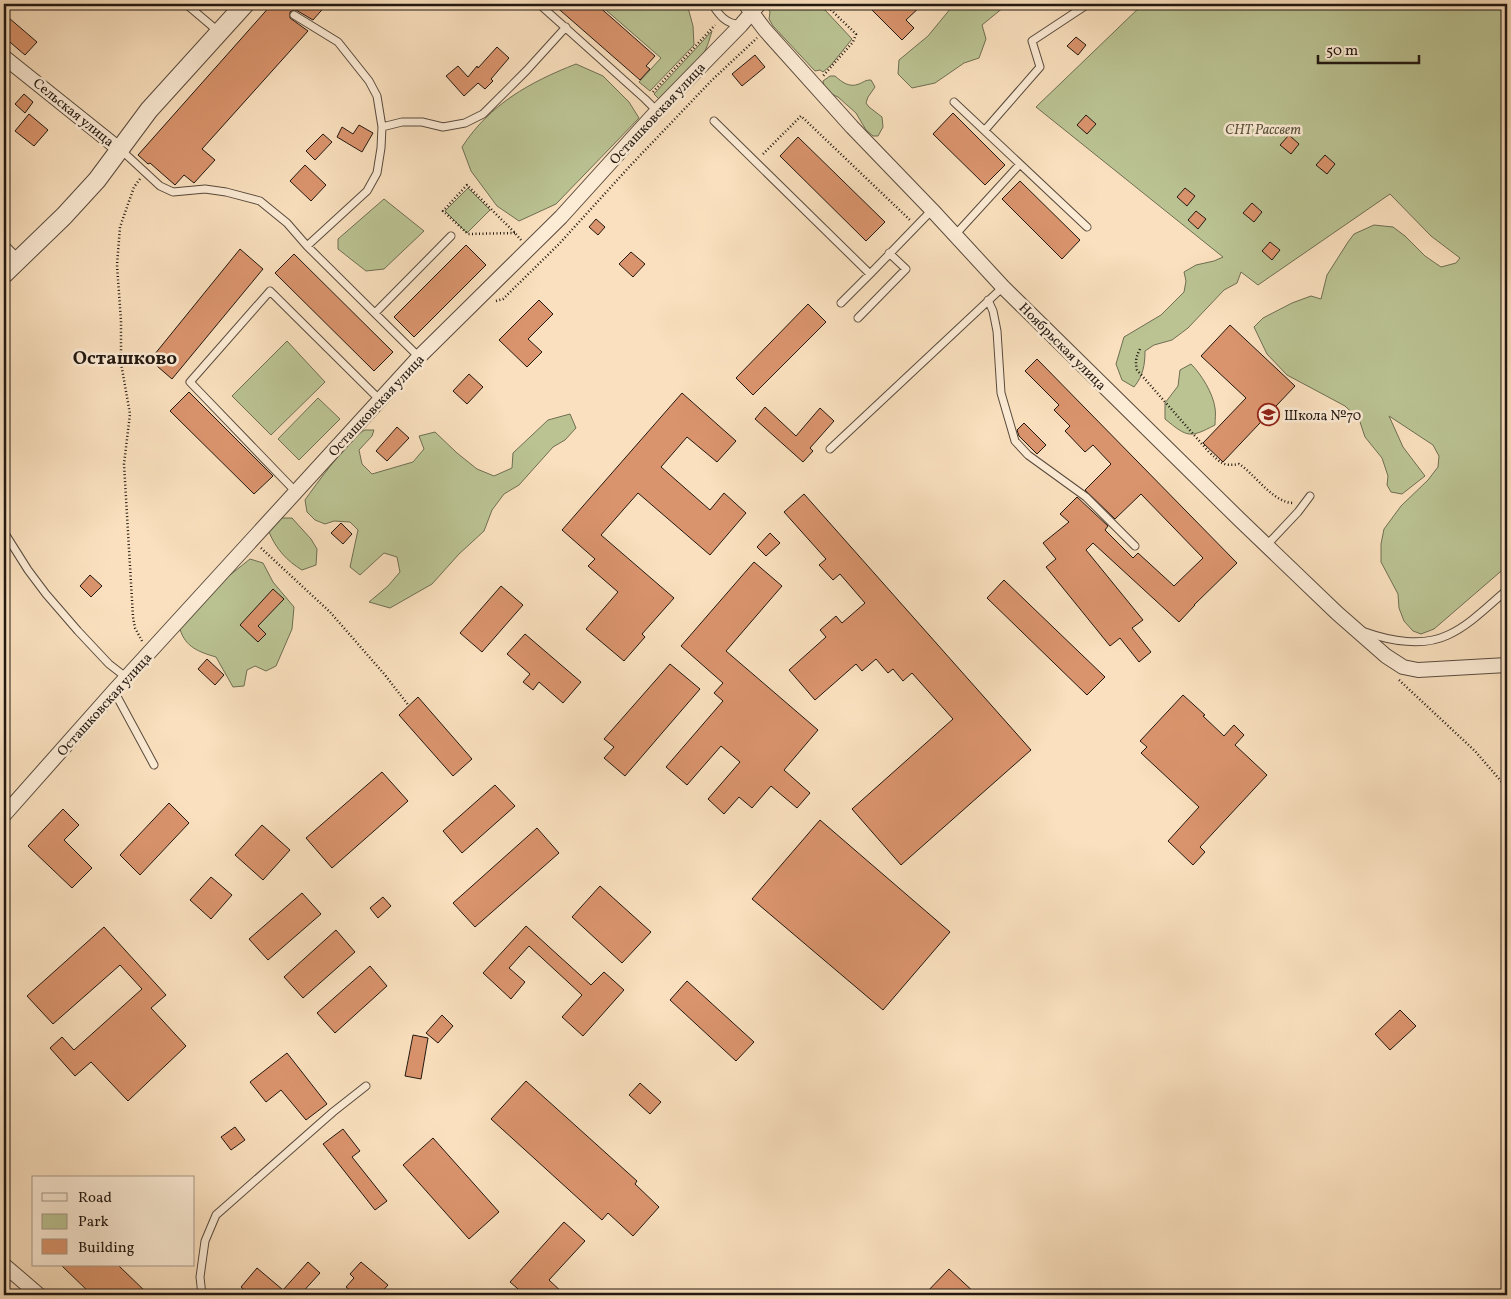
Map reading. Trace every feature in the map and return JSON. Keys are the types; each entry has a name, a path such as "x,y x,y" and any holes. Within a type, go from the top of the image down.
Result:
{"street":[{"path":"4,274 64,216 97,180 149,110 245,4"},
{"name":"Осташковская улица","path":"4,815 114,691 380,400 420,357 561,217 657,111 741,25 752,6"},
{"name":"Ноябрьская улица","path":"752,6 765,30 814,85 1003,287 1266,546 1386,656 1398,671"},
{"name":"Сельская улица","path":"4,57 120,149"},
{"path":"1398,671 1507,665"},
{"path":"4,1266 39,1295"}],"lane":[{"path":"186,4 220,32"},
{"path":"539,4 657,111"},
{"path":"712,4 724,20 741,25"},
{"path":"985,130 1040,67 1032,41 1088,4"},
{"path":"294,15 338,42 369,81 377,96 382,127 377,173 367,191 307,246"},
{"path":"382,127 402,122 422,122 443,127 465,122 483,114 566,27"},
{"path":"954,102 1087,227"},
{"path":"714,121 870,274"},
{"path":"120,149 160,186 173,192 205,189 226,192 260,201 287,223 307,246 420,357"},
{"path":"955,234 1020,164"},
{"path":"841,303 932,210"},
{"path":"375,313 451,236"},
{"path":"4,244 20,259"},
{"path":"858,318 906,269 889,253"},
{"path":"830,449 1003,287"},
{"path":"296,492 190,382 270,290 380,400"},
{"path":"988,300 993,311 997,331 1001,393 1015,441 1028,455 1086,497 1135,546"},
{"path":"1266,546 1310,496"},
{"path":"4,532 46,594 109,664 127,678"},
{"path":"1355,628 1398,640 1424,642 1448,635 1467,623 1507,590"},
{"path":"114,691 154,766"},
{"path":"202,1295 200,1277 205,1241 216,1215 366,1086"}],"path":[{"path":"814,85 847,50 856,34 829,8 818,4"},
{"path":"829,8 833,4"},
{"path":"646,100 715,25"},
{"path":"755,162 801,116 916,226"},
{"path":"145,172 134,187 120,227 117,265 121,363 130,414 124,464 133,617 134,628 150,652"},
{"path":"515,233 468,234 443,211 467,185 515,233 529,248"},
{"path":"1140,349 1135,364 1137,370 1209,452 1222,463 1230,466 1238,464 1245,468 1277,498 1302,506"},
{"path":"252,540 330,612 385,675 408,706"},
{"path":"1398,671 1407,687 1475,751 1507,788"}],"green space":[{"path":"599,4 687,4 693,26 694,45 650,91 639,82 661,58"},
{"path":"766,4 806,4 825,10 852,39 823,72 820,70 815,71 773,26 769,19 770,12"},
{"path":"950,4 1004,4 1004,7 982,25 986,39 979,58 964,63 935,83 912,88 898,74 899,60 928,36 951,8"},
{"name":"СНТ Рассвет","path":"1143,4 1507,4 1507,566 1434,629 1421,634 1413,631 1404,621 1399,608 1398,594 1381,562 1381,544 1384,529 1401,506 1428,480 1438,467 1439,456 1433,445 1389,416 1403,447 1425,476 1402,494 1391,492 1387,485 1388,476 1382,458 1365,437 1359,419 1345,406 1287,375 1267,354 1254,327 1263,318 1292,303 1311,296 1321,299 1327,275 1348,242 1354,234 1374,225 1393,227 1425,256 1441,267 1456,263 1460,258 1431,236 1390,194 1258,285 1241,272 1237,283 1224,290 1188,328 1172,340 1154,345 1145,351 1143,370 1140,379 1134,387 1122,380 1116,364 1124,337 1161,315 1184,292 1186,281 1184,272 1196,265 1223,257 1036,107"},
{"path":"712,31 702,55 661,101 654,94"},
{"path":"576,64 603,76 629,102 639,118 556,204 519,221 497,206 471,171 462,147 485,118 512,96"},
{"path":"830,76 835,76 849,85 871,80 875,87 866,103 882,117 883,127 878,136 873,136 866,130 856,113 838,97 829,93 823,81"},
{"path":"468,188 490,210 467,233 445,211"},
{"path":"384,199 424,231 384,269 366,271 338,249 338,239"},
{"path":"287,341 325,382 271,435 232,396"},
{"path":"1191,364 1209,390 1215,410 1215,425 1194,434 1184,433 1165,419 1165,403 1178,386 1180,370"},
{"path":"318,398 340,419 299,460 278,439"},
{"path":"570,414 576,428 565,440 553,447 519,485 504,494 492,510 484,531 459,554 432,584 390,608 369,602 388,586 400,572 397,557 384,553 360,575 350,567 358,530 350,522 334,521 325,524 315,520 307,512 305,500 351,441 365,430 374,430 372,436 359,450 362,464 372,474 413,462 424,449 419,436 435,432 477,469 494,476 512,468 513,453 548,420"},
{"path":"281,518 292,518 311,539 317,549 316,565 302,570 287,559 279,549 269,532"},
{"path":"250,559 263,563 273,582 294,607 292,629 276,666 266,671 255,666 247,670 244,686 233,687 216,657 194,648 185,640 180,629 220,583"}],"building":[{"path":"272,4 327,4 313,20 296,10 290,12 290,18 308,31 202,149 215,160 194,183 184,175 175,185 138,155"},
{"path":"553,4 596,4 655,56 646,66 650,69 640,80"},
{"path":"866,4 923,4 906,20 914,28 902,40"},
{"path":"9,18 37,42 25,55 4,37 4,24"},
{"path":"1076,37 1086,45 1078,55 1067,46"},
{"path":"497,47 509,58 485,89 478,83 464,96 446,76 458,66 468,77"},
{"path":"755,55 765,67 742,86 732,74"},
{"path":"24,94 33,102 25,113 15,104"},
{"path":"953,113 1005,165 985,185 933,134"},
{"path":"29,114 48,130 34,146 15,131"},
{"path":"1086,115 1096,124 1087,134 1077,125"},
{"path":"359,125 373,133 362,152 337,137 342,127 353,134"},
{"path":"323,134 332,142 315,160 306,151"},
{"path":"1289,135 1299,144 1291,154 1280,145"},
{"path":"798,137 885,222 866,241 780,156"},
{"path":"1325,155 1335,164 1327,174 1316,165"},
{"path":"305,165 326,185 311,201 290,181"},
{"path":"1020,181 1080,240 1062,259 1002,199"},
{"path":"1185,188 1195,196 1187,206 1177,197"},
{"path":"1252,203 1262,212 1254,222 1243,213"},
{"path":"1196,211 1206,219 1198,229 1188,220"},
{"path":"596,219 605,227 598,235 589,227"},
{"path":"1270,242 1280,250 1272,260 1262,251"},
{"path":"466,245 486,265 414,337 394,317"},
{"path":"240,249 263,269 172,379 150,360"},
{"path":"631,252 645,264 633,277 619,264"},
{"path":"294,254 393,352 374,371 275,273"},
{"path":"539,300 553,314 528,339 542,352 527,367 499,340"},
{"path":"808,304 826,322 753,395 736,378"},
{"name":"Школа №70","path":"1230,325 1295,386 1223,462 1203,443 1246,398 1201,356"},
{"path":"1037,359 1237,563 1179,622 1093,543 1086,550 1143,620 1132,628 1151,652 1139,662 1120,638 1110,646 1046,567 1056,559 1043,543 1069,522 1060,514 1077,497 1108,526 1105,530 1133,558 1138,553 1174,586 1203,558 1141,494 1115,519 1085,490 1111,464 1093,445 1085,452 1065,431 1070,426 1054,410 1059,405 1025,371"},
{"path":"469,374 483,387 467,404 453,391"},
{"path":"189,392 273,476 254,494 170,411"},
{"path":"682,393 736,441 717,462 687,437 661,467 710,510 724,493 746,513 710,555 638,493 601,535 674,598 642,634 645,637 624,661 586,629 618,592 588,566 595,559 562,530"},
{"path":"765,407 796,436 820,408 834,421 810,448 813,451 803,462 755,419"},
{"path":"1024,423 1046,445 1037,454 1019,436 1017,430"},
{"path":"397,427 409,438 387,461 376,451"},
{"path":"804,494 1031,750 901,865 852,809 953,719 912,673 903,681 893,669 888,673 876,659 862,671 856,664 815,700 789,670 826,637 820,630 836,616 842,623 865,603 840,574 833,580 819,565 826,559 784,512"},
{"path":"341,523 352,534 343,544 331,533"},
{"path":"770,533 780,543 766,556 757,547"},
{"path":"754,562 782,586 726,651 818,730 784,770 810,793 797,808 771,786 752,808 739,797 724,814 708,799 740,762 721,746 687,785 666,767 723,701 714,693 723,683 681,646"},
{"path":"90,575 102,586 91,597 80,586"},
{"path":"1004,580 1105,677 1087,695 987,598"},
{"path":"501,586 523,605 482,652 460,633"},
{"path":"273,589 284,599 258,626 266,634 258,642 240,625"},
{"path":"525,634 581,682 563,703 539,682 533,690 523,682 530,674 507,654"},
{"path":"207,659 224,675 215,685 198,669"},
{"path":"670,664 700,689 625,776 604,758 614,747 604,739"},
{"path":"1183,695 1224,736 1234,725 1244,735 1235,745 1267,775 1200,847 1205,852 1193,865 1168,841 1199,807 1141,753 1147,747 1140,741"},
{"path":"418,697 472,759 453,776 399,715"},
{"path":"382,772 408,801 332,868 306,838"},
{"path":"495,785 515,806 462,853 443,831"},
{"path":"169,803 189,823 140,875 120,855"},
{"path":"63,809 79,825 64,840 92,868 72,888 28,846"},
{"path":"820,820 950,932 883,1010 752,899"},
{"path":"262,825 290,850 263,880 235,855"},
{"path":"537,828 559,853 475,927 453,903"},
{"path":"211,877 232,895 211,919 190,900"},
{"path":"600,886 651,932 622,963 572,917"},
{"path":"302,893 321,914 268,960 249,939"},
{"path":"383,897 391,906 378,918 370,908"},
{"path":"526,926 591,985 604,972 624,990 583,1036 562,1017 582,995 529,946 509,968 525,982 511,999 483,973"},
{"path":"104,927 166,995 151,1008 186,1046 128,1101 91,1062 75,1076 50,1048 62,1037 74,1050 142,989 120,965 53,1024 27,996"},
{"path":"336,930 355,952 303,998 284,977"},
{"path":"370,966 387,986 335,1033 317,1013"},
{"path":"687,981 754,1042 736,1061 670,1000"},
{"path":"1400,1010 1416,1026 1390,1050 1375,1034"},
{"path":"442,1015 453,1026 438,1043 426,1033"},
{"path":"413,1035 428,1038 421,1079 405,1076"},
{"path":"287,1053 327,1104 306,1120 281,1090 266,1102 250,1082"},
{"path":"526,1081 637,1181 635,1184 659,1207 633,1236 608,1213 602,1220 491,1119"},
{"path":"640,1083 661,1102 650,1114 629,1095"},
{"path":"235,1127 245,1140 231,1150 221,1137"},
{"path":"343,1129 360,1151 352,1157 387,1201 375,1210 323,1144"},
{"path":"433,1138 499,1212 469,1239 403,1165"},
{"path":"564,1222 585,1241 549,1280 565,1295 525,1295 510,1282"},
{"path":"308,1262 320,1273 300,1295 250,1295 241,1287 257,1268 283,1290"},
{"path":"361,1262 388,1285 379,1295 356,1295 346,1287 354,1278 350,1274"},
{"path":"62,1266 119,1266 149,1295 92,1295"},
{"path":"949,1269 977,1295 924,1295"}],"place":[{"name":"Школа №70","path":"1268,415"}],"district":[{"name":"Осташково","path":"125,357"}]}
